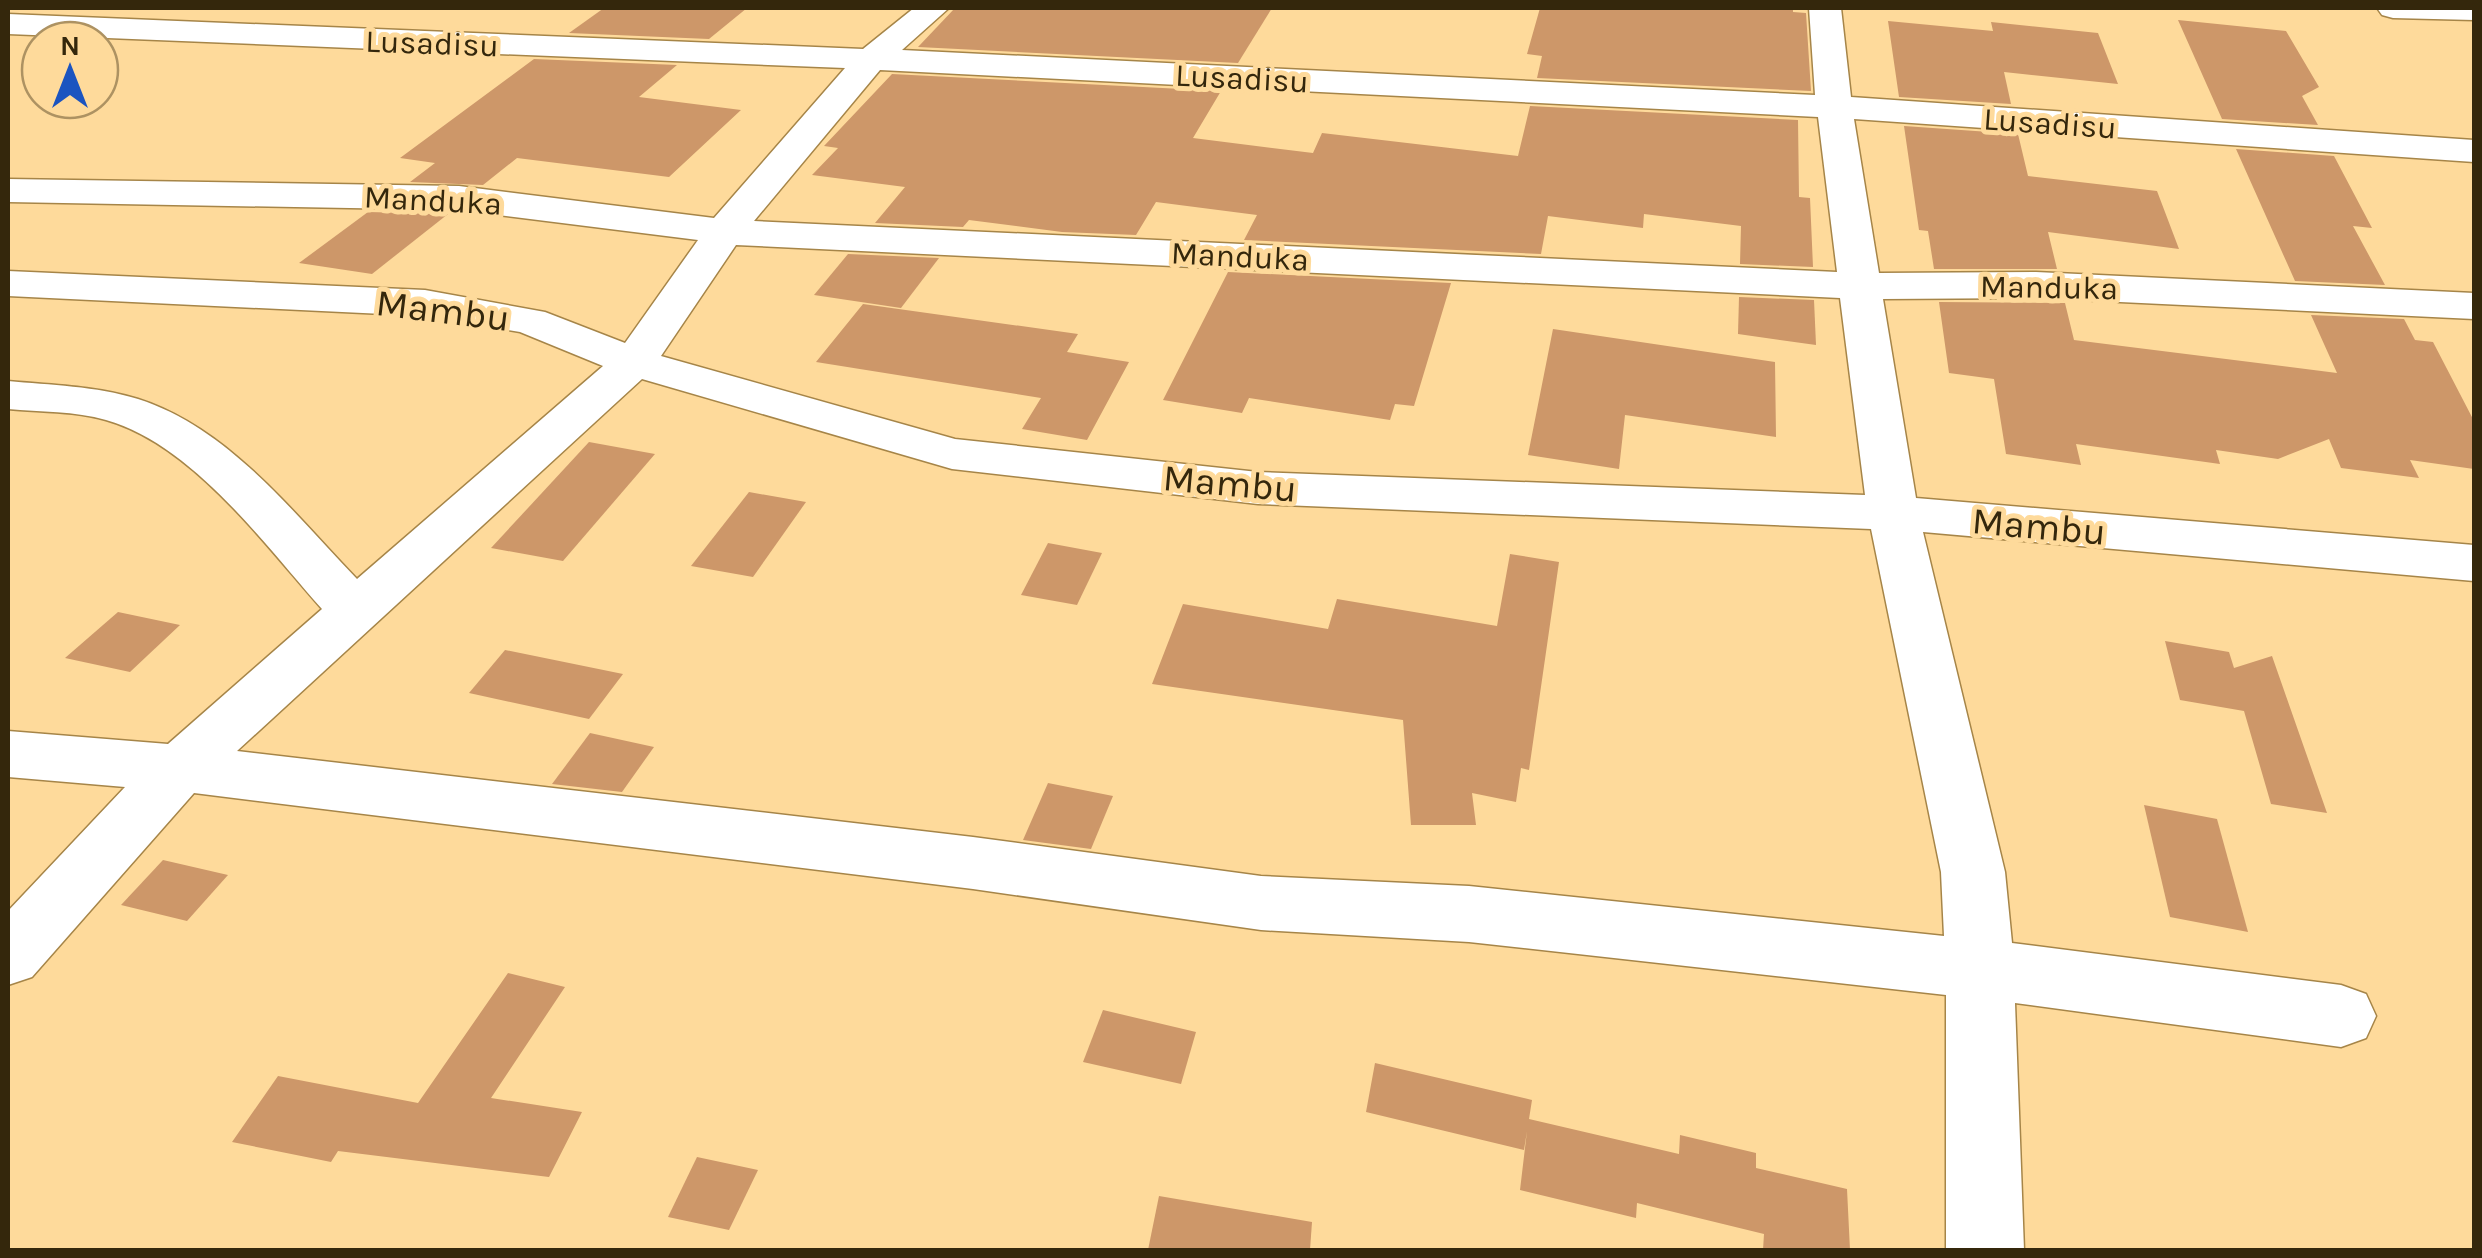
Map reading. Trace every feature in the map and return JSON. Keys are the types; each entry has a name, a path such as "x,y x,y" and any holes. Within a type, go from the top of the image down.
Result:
{"street":[{"path":"8,956 180,768 634,362 724,232 871,60 933,8"},
{"path":"1826,8 1834,107 1893,513 1974,872 1980,968 1985,1250"},
{"path":"2393,8 2474,11"},
{"name":"Lusadisu","path":"8,24 871,60 1834,107 2474,151"},
{"name":"Manduka","path":"8,190 98,196 332,194 460,198 580,210 724,232 1860,286 2036,285 2474,306"},
{"name":"Mambu","path":"8,284 424,302 530,321 634,362 952,454 1258,488 1893,513 2474,563"},
{"path":"8,395 120,409 166,427 204,452 355,612"},
{"path":"8,754 180,768 973,863 1261,903 1469,914 1980,968 2341,1016"}],"building":[{"path":"604,8 747,8 709,39 569,33"},
{"path":"955,8 1272,8 1238,63 918,47"},
{"path":"1540,8 1793,8 1793,12 1806,13 1811,91 1537,78 1542,56 1527,54"},
{"path":"2178,20 2286,31 2319,87 2302,96 2318,125 2222,119"},
{"path":"1888,21 1993,31 1991,22 2098,33 2118,84 2004,72 2011,104 1899,97"},
{"path":"534,59 677,65 639,97 741,110 669,177 517,158 483,185 410,182 435,163 400,158"},
{"path":"892,74 1221,91 1193,138 1313,153 1322,133 1518,156 1530,106 1798,120 1799,197 1810,198 1813,267 1740,264 1741,226 1644,214 1643,228 1548,216 1541,254 1244,240 1257,215 1156,202 1136,235 1062,232 969,220 963,227 875,223 905,187 812,175 838,148 824,146"},
{"path":"1904,126 2018,134 2028,176 2157,191 2179,249 2048,232 2057,269 1934,269 1928,231 1919,230"},
{"path":"2236,149 2334,156 2372,228 2353,226 2385,285 2295,281"},
{"path":"368,212 448,214 372,274 299,263"},
{"path":"848,254 939,258 901,308 814,295"},
{"path":"1228,272 1451,283 1414,406 1395,404 1390,420 1249,398 1242,413 1163,400"},
{"path":"1739,297 1814,300 1816,345 1738,334"},
{"path":"1939,302 2065,303 2074,340 2337,373 2311,315 2404,319 2415,340 2433,342 2474,421 2474,469 2410,460 2419,478 2341,468 2329,439 2278,459 2216,450 2220,464 2076,444 2081,465 2006,454 1994,379 1949,373"},
{"path":"863,304 1078,334 1067,352 1129,362 1087,440 1022,429 1041,398 816,362"},
{"path":"1553,329 1775,362 1776,437 1625,415 1619,469 1528,455"},
{"path":"589,442 655,454 563,561 491,548"},
{"path":"749,492 806,502 753,577 691,566"},
{"path":"1048,543 1102,553 1077,605 1021,595"},
{"path":"1510,554 1559,562 1529,770 1521,768 1516,802 1472,793 1476,825 1411,825 1403,720 1152,684 1183,604 1328,629 1337,599 1497,626"},
{"path":"118,612 180,625 130,672 65,658"},
{"path":"2165,641 2229,652 2234,668 2272,656 2327,813 2271,804 2244,711 2180,700"},
{"path":"505,650 623,674 589,719 469,693"},
{"path":"590,733 654,747 622,792 552,784"},
{"path":"1048,783 1113,796 1091,849 1023,840"},
{"path":"2144,805 2217,819 2248,932 2170,917"},
{"path":"163,860 228,875 187,921 121,905"},
{"path":"508,973 565,987 491,1098 582,1112 549,1177 338,1151 331,1162 232,1142 278,1076 418,1103"},
{"path":"1103,1010 1196,1032 1181,1084 1083,1062"},
{"path":"1375,1063 1532,1100 1529,1119 1679,1154 1680,1135 1756,1153 1756,1168 1847,1189 1850,1250 1763,1250 1764,1234 1637,1203 1636,1218 1520,1190 1527,1131 1524,1150 1366,1112"},
{"path":"697,1157 758,1170 729,1230 668,1217"},
{"path":"1159,1196 1312,1222 1310,1250 1148,1250"}]}
